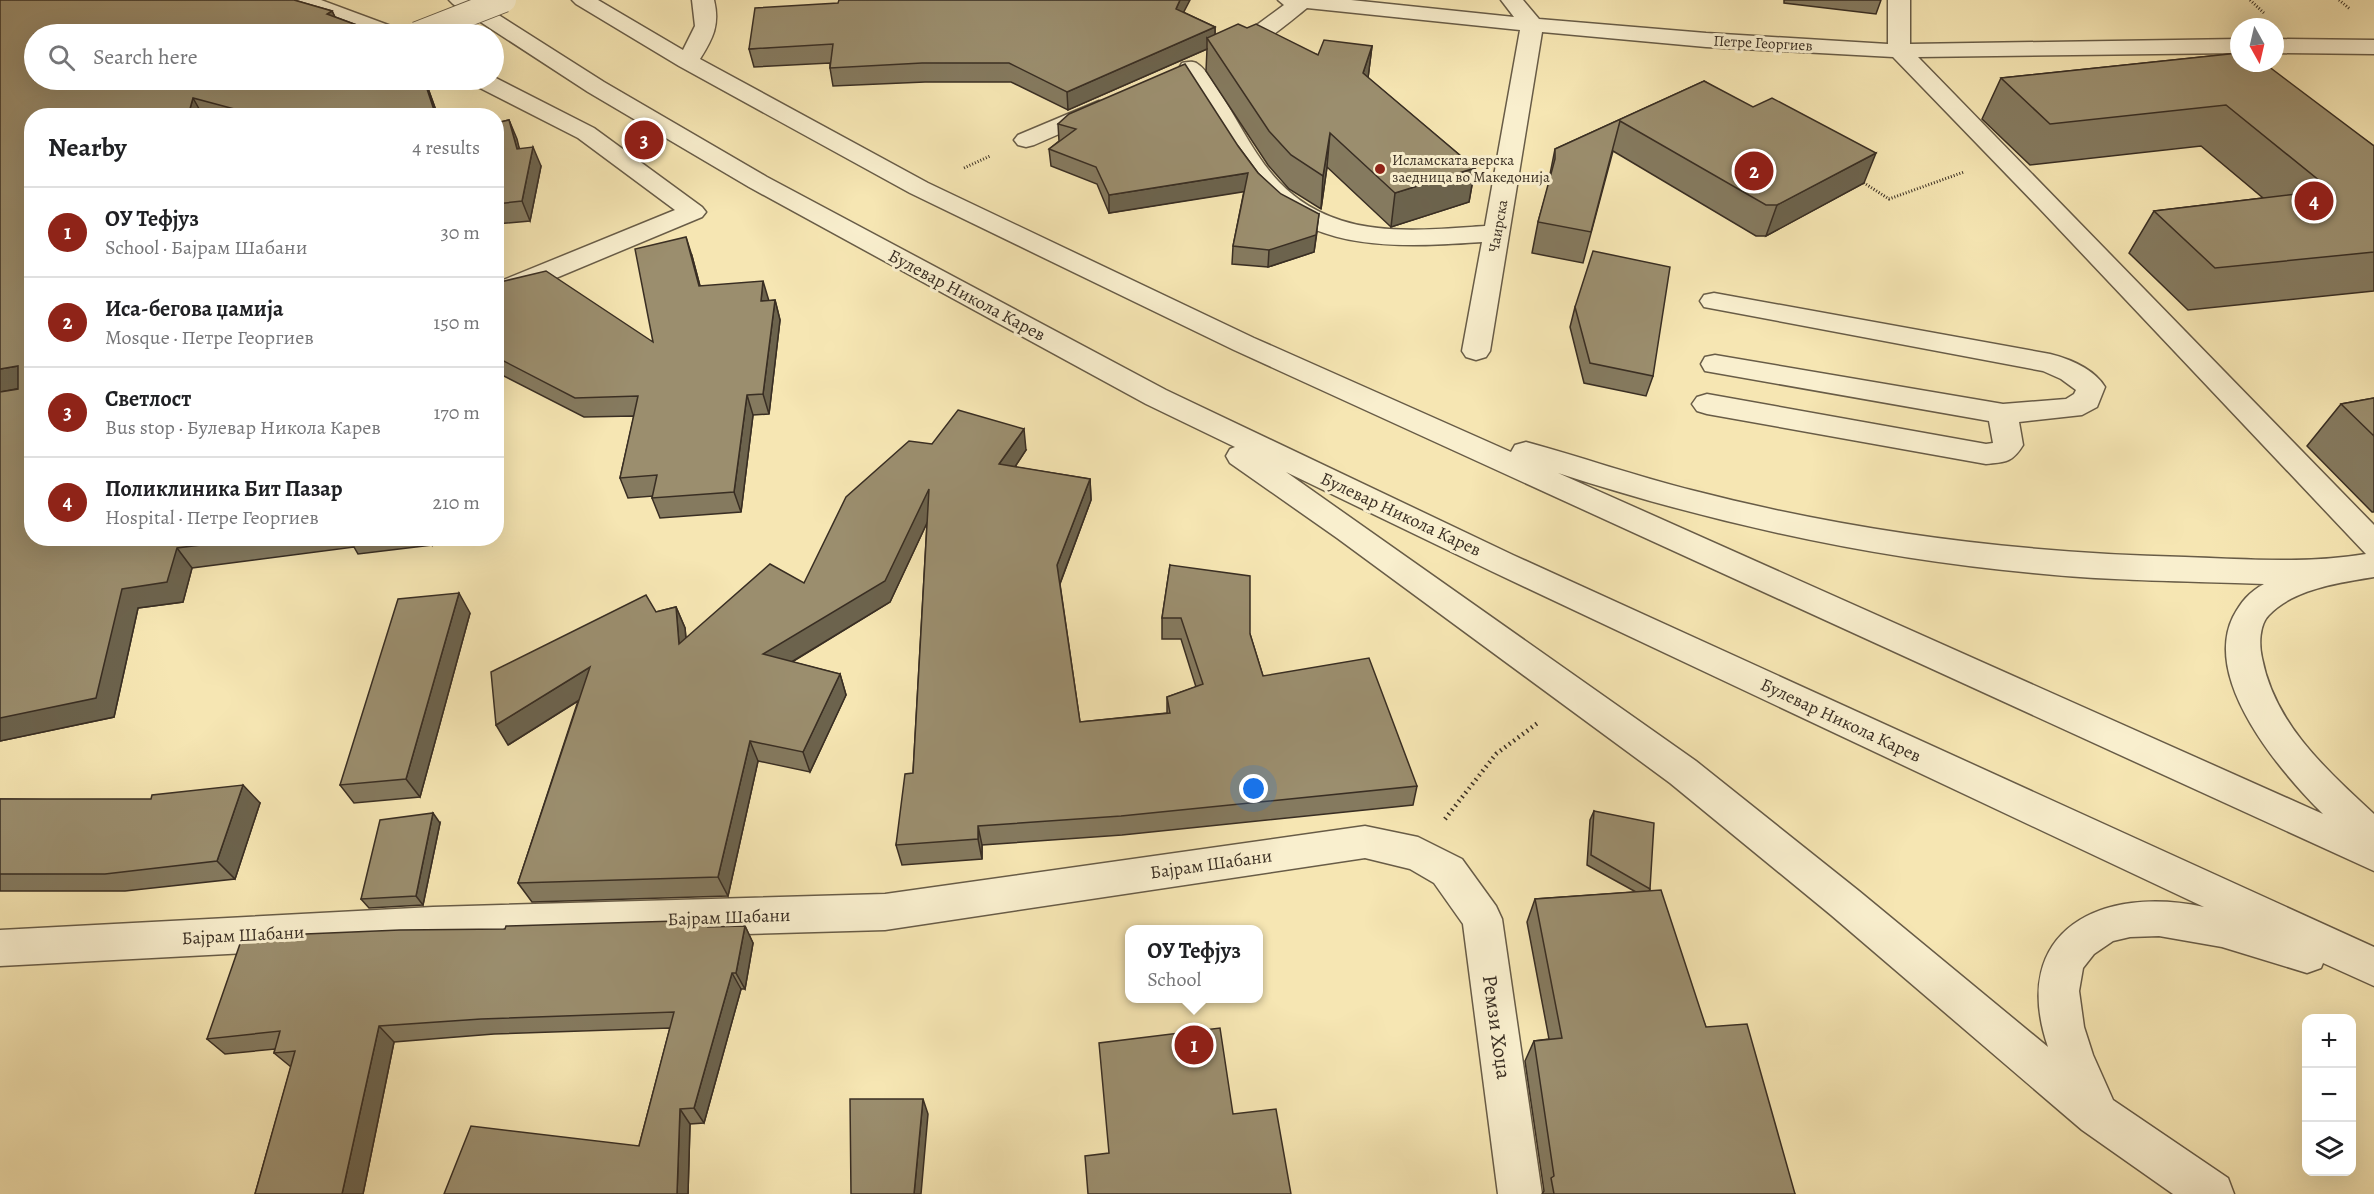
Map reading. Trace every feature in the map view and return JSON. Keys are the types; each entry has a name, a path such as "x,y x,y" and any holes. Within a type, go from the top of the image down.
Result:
{"street":[{"path":"302,0 365,24"},
{"name":"Булевар Никола Карев","path":"460,0 498,24"},
{"path":"443,24 504,0"},
{"path":"583,0 687,61 919,188 1337,387 2374,855"},
{"path":"687,61 703,36 709,19 703,0"},
{"path":"1512,0 1532,26"},
{"path":"1899,0 1899,51 2048,202 2374,545"},
{"path":"1299,1 1258,34 1179,73 1207,89 1268,185 1287,205 1308,217 1354,234 1406,239 1497,233"},
{"name":"Петре Георгиев","path":"1299,1 1532,26 1706,40 1899,51 2230,46"},
{"name":"Чаирска","path":"1476,351 1532,26"},
{"name":"Булевар Никола Карев","path":"504,28 596,87 758,182 1156,397 1502,563 2374,967"},
{"path":"2284,46 2374,47"},
{"path":"502,90 586,133 693,212 504,289"},
{"path":"1026,140 1113,102"},
{"path":"1714,301 2050,363 2071,372 2091,387 2087,400 2072,408 2003,414 1715,364"},
{"path":"1337,387 1572,468 1680,500 1789,524 1931,551 2040,564 2171,570 2333,571 2374,565"},
{"path":"1156,397 1348,530 1683,772 1845,903 2097,1114 2212,1194"},
{"path":"1707,404 1986,454 2002,452 2007,445 2003,414"},
{"path":"2333,571 2282,590 2259,604 2247,622 2243,644 2246,675 2261,713 2302,769 2374,838"},
{"name":"Бајрам Шабани","path":"0,948 433,925 885,912 1365,842 1433,862"},
{"name":"Ремзи Хоџа","path":"1433,862 1482,919 1520,1194"},
{"path":"2097,1114 2073,1059 2062,1023 2059,999 2062,968 2074,946 2091,930 2111,922 2134,919 2160,918 2186,921 2241,934 2374,978"}],"path":[{"path":"2250,0 2261,10"},
{"path":"919,188 1026,140"},
{"path":"1859,180 1889,198 2005,158"},
{"path":"1433,862 1496,754 1575,694"}],"building":[{"path":"0,0 294,0 332,11 327,14 354,24 24,24 24,90 427,90 433,108 231,108 193,98 190,108 24,108 24,546 193,546 177,548 167,582 122,589 96,698 0,718 0,392 18,389 18,366 0,369"},
{"path":"839,0 1180,0 1176,9 1215,27 1067,92 1009,63 922,63 830,68 833,44 749,49 755,8 838,3"},
{"path":"1238,24 1247,28 1256,24 1318,55 1324,40 1372,46 1363,73 1475,168 1395,193 1330,133 1323,176 1291,155 1269,131 1207,38"},
{"path":"2230,54 2230,72 2276,72 2374,146 2374,252 2215,268 2154,211 2331,190 2226,105 2050,124 2001,78"},
{"path":"1185,64 1258,173 1281,194 1319,214 1316,235 1269,250 1233,246 1248,173 1109,195 1096,167 1049,149 1076,129 1058,124 1069,114"},
{"path":"1704,81 1753,107 1772,98 1876,153 1777,205 1766,205 1620,121 1591,232 1538,222 1555,159 1555,149"},
{"path":"509,120 517,149 533,147 522,201 504,203 504,121"},
{"path":"686,237 699,286 763,281 761,301 775,300 763,394 747,395 734,492 652,498 657,475 620,478 638,396 575,398 504,361 504,281 546,271 653,342 635,249"},
{"path":"1593,251 1670,267 1653,376 1590,363 1575,307"},
{"path":"2374,398 2374,436 2341,404"},
{"path":"958,410 1024,429 999,464 1090,479 1057,565 1080,722 1170,713 1167,697 1203,684 1181,618 1162,618 1170,565 1250,576 1250,634 1263,676 1369,658 1417,786 1121,816 978,826 978,839 896,845 905,774 913,773 929,489 885,581 763,654 840,674 803,752 750,741 718,877 518,883 590,667 496,725 491,672 646,595 656,612 676,607 679,644 770,564 804,583 846,497 909,441 932,444"},
{"path":"459,593 406,779 340,785 398,599"},
{"path":"243,785 217,861 105,874 0,874 0,799 151,799 152,795"},
{"path":"1594,811 1654,823 1650,889 1591,855"},
{"path":"433,813 416,896 361,899 380,820"},
{"path":"1661,890 1706,1027 1747,1024 1795,1194 1554,1194 1551,1178 1554,1176 1534,1041 1562,1038 1535,899"},
{"path":"710,920 708,927 745,926 736,973 732,973 694,1108 680,1109 677,1194 444,1194 471,1126 639,1146 674,1012 481,1019 379,1026 342,1194 255,1194 295,1051 274,1053 280,1031 207,1039 241,941 305,934 505,929 506,926"},
{"path":"1220,1028 1233,1114 1276,1109 1291,1194 1088,1194 1085,1156 1109,1153 1099,1043"},
{"path":"850,1099 923,1099 914,1194 851,1194"}],"place":[{"name":"Светлост","path":"644,140"},
{"name":"Исламската верска заедница во Македонија","path":"1380,169"},
{"name":"Иса-бегова џамија","path":"1754,171"},
{"name":"Поликлиника Бит Пазар","path":"2314,201"},
{"name":"ОУ Тефјуз","path":"1194,1045"}]}
